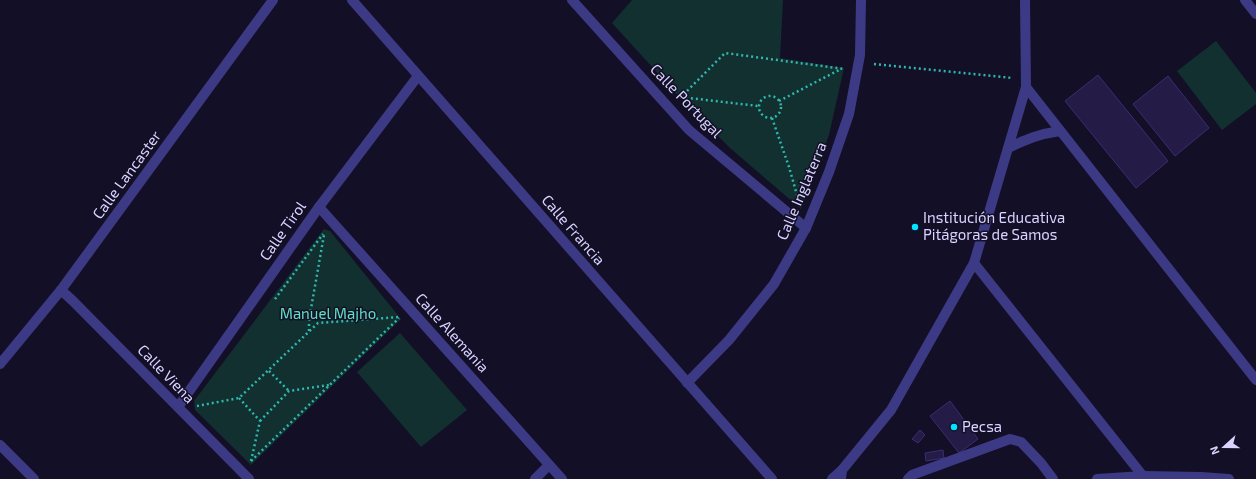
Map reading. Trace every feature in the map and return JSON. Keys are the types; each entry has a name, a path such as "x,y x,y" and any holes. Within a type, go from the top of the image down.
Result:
{"street":[{"name":"Calle Lancaster","path":"0,364 61,290 273,0"},
{"name":"Calle Francia","path":"352,0 687,384 772,479"},
{"name":"Calle Portugal","path":"572,0 689,130 806,228"},
{"name":"Calle Inglaterra","path":"687,384 729,340 774,284 806,228 829,172 849,114 860,55 861,0"},
{"path":"832,479 843,476 891,410 974,263 1026,84 1025,0"},
{"path":"1245,0 1256,14"},
{"name":"Calle Tirol","path":"178,407 319,207 418,76"},
{"path":"1026,84 1060,131 1256,380"},
{"path":"1008,148 1044,133 1060,131"},
{"name":"Calle Alemania","path":"319,207 562,479"},
{"path":"974,263 1143,476"},
{"name":"Calle Viena","path":"61,290 74,301 249,479"},
{"path":"908,479 912,475 1010,439 1021,442 1041,463 1053,479"},
{"path":"0,445 34,479"},
{"path":"535,479 549,465"},
{"path":"1097,479 1143,476 1229,479"}],"path":[{"path":"671,109 725,53 842,68 858,67 1026,84"},
{"path":"779,101 842,68"},
{"path":"770,95 776,97 779,101 781,107 780,113 776,117 770,119 759,113 758,106 764,97 770,95"},
{"path":"681,97 684,100"},
{"path":"681,97 758,106"},
{"path":"692,109 709,125"},
{"path":"772,118 789,166 799,203 795,202"},
{"path":"274,300 324,231 309,320 309,331"},
{"path":"196,406 239,398 318,323 399,317 251,461"},
{"path":"269,371 289,391"},
{"path":"251,461 260,421 289,391 330,385"},
{"path":"239,398 260,421"},
{"path":"196,406 200,400"},
{"path":"196,406 202,412"},
{"path":"246,456 251,461"}],"green space":[{"path":"632,0 783,0 780,58 844,68 829,135 801,209 730,148 683,101 612,23"},
{"path":"1216,41 1256,93 1256,104 1222,130 1177,71"},
{"name":"Manuel Majho","path":"324,229 330,231 401,319 251,465 195,410 194,401"},
{"path":"400,333 467,410 421,447 357,372"}],"building":[{"path":"1098,75 1168,161 1136,188 1065,101"},
{"path":"1168,76 1209,128 1175,156 1133,104"},
{"name":"Pecsa","path":"950,401 978,439 959,453 930,416"},
{"name":"Pecsa","path":"920,430 925,435 918,443 912,439"},
{"name":"Pecsa","path":"943,450 944,458 926,461 925,453"}],"place":[{"name":"Institución Educativa Pitágoras de Samos","path":"915,227"},
{"name":"Pecsa","path":"954,427"}]}
